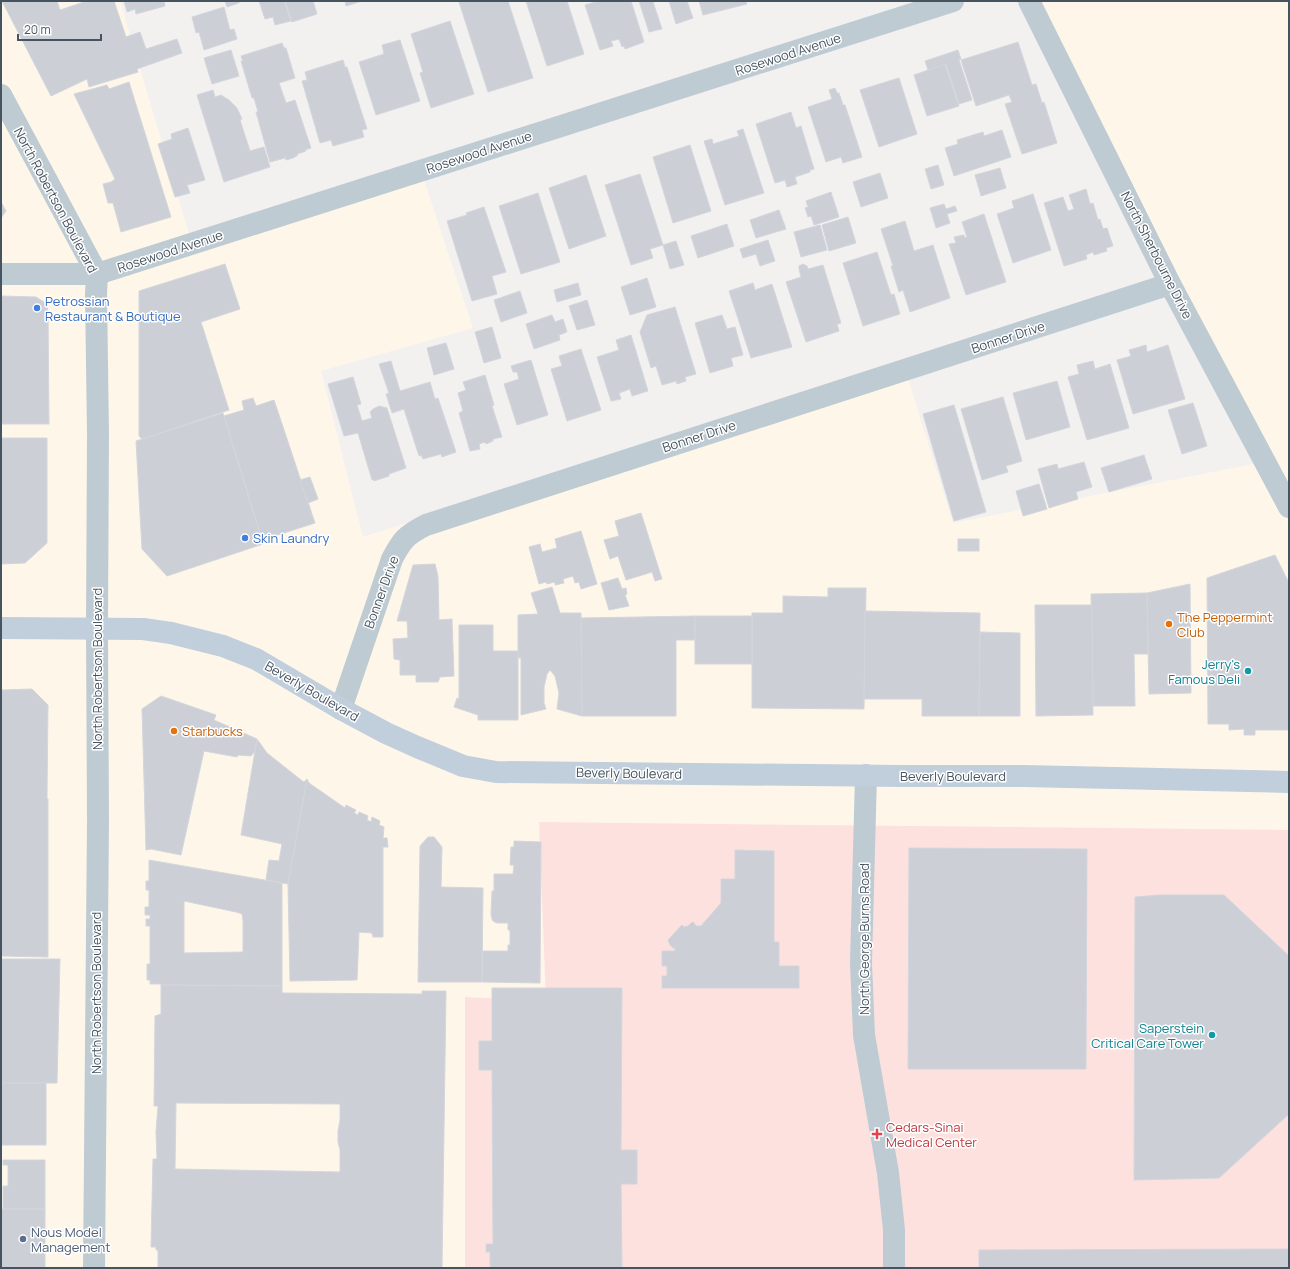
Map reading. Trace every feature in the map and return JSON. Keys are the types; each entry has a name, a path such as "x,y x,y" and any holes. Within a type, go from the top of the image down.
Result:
{"main road":[{"name":"Beverly Boulevard","path":"1,628 144,629 171,633 223,646 256,659 341,709 386,733 463,766 496,772 1032,776 1289,782"}],"street":[{"name":"Rosewood Avenue","path":"1,274 97,274 952,1"},
{"name":"North Sherbourne Drive","path":"1029,1 1170,284 1289,507"},
{"name":"North Robertson Boulevard","path":"1,95 97,274 98,829 94,1268"},
{"name":"Bonner Drive","path":"341,709 392,559 400,544 411,533 426,525 1170,284"},
{"name":"North George Burns Road","path":"866,775 861,963 864,1035 888,1173 894,1230 894,1268"}],"shaded area":[{"path":"1,1 120,1 191,241 423,177 473,328 321,371 363,537 903,363 953,523 1269,461 1039,1 1289,1 1289,1268 1,1268"},
{"name":"Cedars-Sinai Medical Center","path":"539,822 1289,830 1289,1268 465,1268 465,997 546,1001"}],"building":[{"path":"2,1 57,1 60,10 87,1 114,1 126,37 140,32 146,49 177,39 182,53 137,69 138,72 89,87 87,79 51,96"},
{"path":"124,1 164,1 165,6 136,14 135,9 127,12"},
{"path":"225,1 239,1 239,3 227,7"},
{"path":"259,1 284,1 291,21 275,25 273,17 265,19"},
{"path":"285,1 313,1 317,14 292,22"},
{"path":"345,1 362,1 346,6"},
{"path":"508,1 533,78 488,92 459,2"},
{"path":"526,1 567,1 584,54 547,66"},
{"path":"599,1 631,1 644,42 625,49 624,46 622,47 619,39 611,41 613,46 600,50 585,5"},
{"path":"639,1 658,1 653,2 662,29 649,32"},
{"path":"669,1 687,1 693,18 676,24"},
{"path":"699,1 746,1 747,4 703,15"},
{"path":"224,7 230,30 234,29 237,39 204,50 199,32 196,33 192,17"},
{"path":"450,21 474,94 431,108 420,73 423,72 411,34"},
{"path":"400,40 420,101 376,115 359,62 384,54 382,45"},
{"path":"1018,42 1032,85 1036,84 1042,103 1044,102 1057,143 1022,154 1005,104 1012,102 1009,95 976,106 961,60"},
{"path":"282,43 284,48 286,48 295,78 279,83 286,103 295,100 311,148 297,154 298,155 293,158 286,160 285,156 285,158 270,162 256,112 258,112 254,98 252,98 241,61 243,61 241,56"},
{"path":"231,50 239,76 212,84 204,58"},
{"path":"958,50 961,59 959,60 972,100 959,104 946,64 928,70 925,61"},
{"path":"343,60 345,67 347,67 367,129 362,130 364,137 333,146 331,140 320,143 302,81 307,80 305,72"},
{"path":"945,64 959,106 927,116 914,75"},
{"path":"899,78 917,134 879,147 860,90"},
{"path":"129,82 171,217 121,232 113,203 108,203 103,184 111,182 115,179 74,94 107,85 109,89"},
{"path":"835,88 837,93 839,93 843,105 845,105 862,157 843,163 841,157 826,162 808,107 832,99 829,90"},
{"path":"213,90 215,97 221,95 237,108 242,119 240,120 250,151 264,147 270,167 224,182 197,95"},
{"path":"791,112 796,128 801,126 814,169 810,170 810,172 795,177 797,184 787,187 785,180 775,183 756,124"},
{"path":"188,128 205,180 187,185 190,193 175,197 158,144 172,139 171,134"},
{"path":"743,129 764,193 725,205 704,141 712,139 713,144 739,136 737,131"},
{"path":"1002,130 1011,157 954,176 945,148 958,144 957,140 983,132 984,136"},
{"path":"690,145 711,211 673,223 653,157"},
{"path":"938,165 944,185 931,189 925,169"},
{"path":"1000,168 1006,188 981,196 975,175"},
{"path":"880,173 888,198 861,207 853,182"},
{"path":"640,174 663,245 650,249 653,258 631,265 605,185"},
{"path":"586,175 606,236 569,249 549,188"},
{"path":"1086,189 1090,204 1093,203 1098,220 1100,219 1103,229 1107,228 1113,246 1106,248 1107,251 1094,255 1093,252 1086,255 1087,259 1064,266 1044,203 1063,197 1068,211 1074,209 1069,195"},
{"path":"831,192 839,217 814,225 811,216 808,217 805,208 808,207 806,201"},
{"path":"538,193 560,262 521,274 499,206"},
{"path":"1033,194 1051,250 1013,263 997,214 1014,208 1012,201"},
{"path":"1,202 6,211 1,218"},
{"path":"944,204 946,209 955,206 957,211 947,214 950,223 936,228 930,208"},
{"path":"484,207 506,272 492,276 497,294 472,301 447,221 467,215 466,213"},
{"path":"779,210 786,229 756,238 750,220"},
{"path":"984,214 1006,282 966,295 949,244 956,243 954,237 964,235 965,238 967,237 962,222"},
{"path":"848,217 856,243 829,251 822,225"},
{"path":"905,221 914,251 933,245 950,298 910,312 903,290 899,292 891,266 893,266 881,229"},
{"path":"727,224 734,246 698,258 691,236"},
{"path":"820,225 827,250 801,257 794,232"},
{"path":"768,240 775,261 760,266 756,254 743,258 740,249"},
{"path":"676,241 684,265 670,269 663,245"},
{"path":"877,252 891,295 894,294 900,314 863,326 843,263"},
{"path":"225,264 240,309 201,322 229,410 142,439 139,436 139,291"},
{"path":"803,264 807,266 808,269 823,265 841,323 837,324 839,331 806,342 786,282 801,277 799,266"},
{"path":"647,278 656,307 630,315 621,287"},
{"path":"578,283 581,295 557,302 554,290"},
{"path":"753,283 755,290 772,284 792,347 751,358 729,291"},
{"path":"520,291 527,313 501,322 494,300"},
{"path":"1,296 36,297 47,306 49,424 1,424"},
{"path":"587,300 595,325 577,330 569,306"},
{"path":"675,307 696,374 685,377 686,381 677,384 676,381 662,385 656,366 651,368 640,332 647,315"},
{"path":"552,315 555,322 563,319 567,332 559,335 560,340 534,349 526,324"},
{"path":"722,315 727,329 735,327 743,355 731,358 733,366 710,373 695,323"},
{"path":"492,327 501,358 484,363 475,332"},
{"path":"631,335 648,391 632,396 630,389 619,393 621,399 611,401 597,357 619,350 616,340"},
{"path":"446,343 454,369 434,375 427,348"},
{"path":"1146,345 1147,352 1168,345 1185,399 1133,414 1117,360 1131,356 1129,350"},
{"path":"581,349 601,410 567,421 551,369 562,366 559,356"},
{"path":"531,360 548,415 517,425 504,384 519,379 517,372 513,372 511,366"},
{"path":"391,361 400,391 430,382 435,399 438,398 456,452 442,457 441,454 423,459 421,455 419,456 404,409 392,413 386,394 389,393 379,364"},
{"path":"1093,361 1095,369 1110,364 1129,428 1087,440 1068,377 1079,374 1077,365"},
{"path":"485,375 494,405 492,406 502,437 493,439 493,441 486,444 485,442 479,444 480,449 470,451 459,413 463,411 458,393 466,390 463,382"},
{"path":"353,377 361,404 357,405 362,421 372,418 370,412 373,409 379,406 387,408 406,468 374,481 373,479 372,480 358,433 344,436 328,384"},
{"path":"1057,381 1070,427 1026,440 1013,393"},
{"path":"1003,397 1022,461 1006,466 1008,472 982,480 961,409"},
{"path":"253,398 256,406 274,400 315,523 262,540 224,416 244,410 242,401"},
{"path":"1193,403 1207,446 1182,454 1168,410"},
{"path":"954,405 986,512 954,521 923,414"},
{"path":"223,413 263,544 167,576 142,549 136,441"},
{"path":"1,438 47,438 47,543 25,563 1,564"},
{"path":"1144,455 1152,479 1109,492 1101,468"},
{"path":"1084,462 1092,487 1076,492 1078,499 1049,508 1038,469 1057,464 1058,469"},
{"path":"310,477 318,499 308,503 300,480"},
{"path":"1039,484 1047,509 1023,516 1016,491"},
{"path":"641,513 662,579 655,581 652,572 626,580 618,556 610,559 604,540 619,536 615,521"},
{"path":"581,531 597,584 581,589 579,582 575,583 573,576 563,579 564,583 555,585 555,582 547,584 546,582 539,584 529,547 540,544 542,552 557,548 555,539"},
{"path":"958,539 979,539 979,551 958,551"},
{"name":"Jerry's Famous Deli","path":"1275,555 1289,583 1289,730 1255,730 1255,735 1244,735 1244,729 1229,730 1229,724 1208,724 1207,578"},
{"path":"435,564 438,576 439,620 452,619 454,676 440,677 438,682 416,682 416,675 400,675 400,660 394,659 393,639 408,638 407,621 397,621 413,565"},
{"path":"618,578 622,589 626,588 627,594 625,595 629,606 609,610 601,583"},
{"name":"The Peppermint Club","path":"1190,584 1191,693 1149,694 1147,593"},
{"path":"552,587 560,613 581,613 582,716 557,709 559,693 555,676 550,670 547,674 544,687 544,703 546,709 521,715 521,658 518,658 518,615 538,614 531,593"},
{"path":"828,588 866,588 864,709 752,708 752,613 783,613 783,596 828,597"},
{"path":"1147,593 1148,654 1134,654 1135,706 1093,706 1091,594"},
{"path":"1035,605 1092,605 1093,715 1036,716"},
{"path":"865,611 980,613 979,716 922,716 922,699 864,699"},
{"path":"695,616 695,640 676,640 676,716 582,716 581,618"},
{"path":"695,616 752,616 752,664 695,664"},
{"path":"459,625 493,625 493,651 518,651 518,720 478,720 478,715 454,707 457,698 459,699"},
{"path":"980,632 1020,633 1020,716 979,716"},
{"path":"32,689 48,705 48,957 1,956 1,690"},
{"path":"161,696 216,715 214,720 257,739 255,751 251,756 238,755 237,757 204,751 181,855 151,849 146,850 142,709"},
{"path":"257,739 267,753 304,782 307,779 288,884 266,880 269,860 279,861 282,844 241,835"},
{"path":"307,779 309,783 345,808 346,805 356,810 354,813 358,815 359,812 368,816 367,820 371,822 372,817 380,821 379,825 384,827 383,838 387,838 388,847 383,847 383,937 373,937 372,933 359,932 357,980 290,981 288,884"},
{"path":"428,837 434,837 442,847 441,887 483,888 482,982 418,982 420,846"},
{"path":"514,841 541,842 540,983 482,982 483,951 508,951 508,945 510,945 510,930 508,930 508,923 497,923 493,921 491,914 492,891 494,891 494,874 513,874 514,865 510,865 511,847 514,847"},
{"path":"909,848 1087,849 1086,1069 908,1069"},
{"path":"735,850 774,851 774,942 779,942 779,966 799,966 799,988 662,988 662,976 667,976 667,966 662,966 662,951 675,951 675,948 670,945 668,940 682,925 684,927 688,926 692,922 696,926 701,926 721,903 721,879 735,879"},
{"path":"149,860 282,883 282,986 150,984 150,980 147,980 147,964 150,964 150,926 146,926 146,919 150,919 150,915 145,915 145,907 149,907 149,890 146,890 146,881 149,881","holes":["184,901 242,914 243,952 184,953"]},
{"name":"Saperstein Critical Care Tower","path":"1160,895 1224,895 1289,956 1289,1114 1219,1178 1134,1180 1135,897"},
{"path":"1,959 60,959 57,1083 1,1083"},
{"path":"161,985 282,986 282,993 422,994 422,991 446,991 442,1268 158,1268 158,1250 156,1250 156,1247 151,1247 153,1159 157,1159 156,1132 158,1106 154,1106 155,1016 161,1014","holes":["176,1103 340,1104 338,1131 340,1172 175,1169"]},
{"path":"492,988 622,988 621,1150 637,1150 637,1184 621,1184 622,1268 490,1268 490,1252 486,1252 486,1244 493,1244 492,1070 479,1070 479,1041 492,1041"},
{"path":"1,1083 46,1083 46,1145 1,1145"},
{"path":"3,1160 45,1160 45,1209 3,1209 3,1186 8,1186 8,1165 3,1165"},
{"name":"Nous Model Management","path":"1,1209 45,1209 45,1268 1,1268"},
{"path":"1289,1249 1289,1268 979,1268 979,1250"}],"place":[{"name":"Petrossian Restaurant & Boutique","path":"37,308"},
{"name":"Skin Laundry","path":"245,538"},
{"name":"The Peppermint Club","path":"1169,624"},
{"name":"Jerry's Famous Deli","path":"1248,671"},
{"name":"Starbucks","path":"174,731"},
{"name":"Saperstein Critical Care Tower","path":"1212,1035"},
{"name":"Cedars-Sinai Medical Center","path":"877,1134"},
{"name":"Nous Model Management","path":"23,1239"}]}
